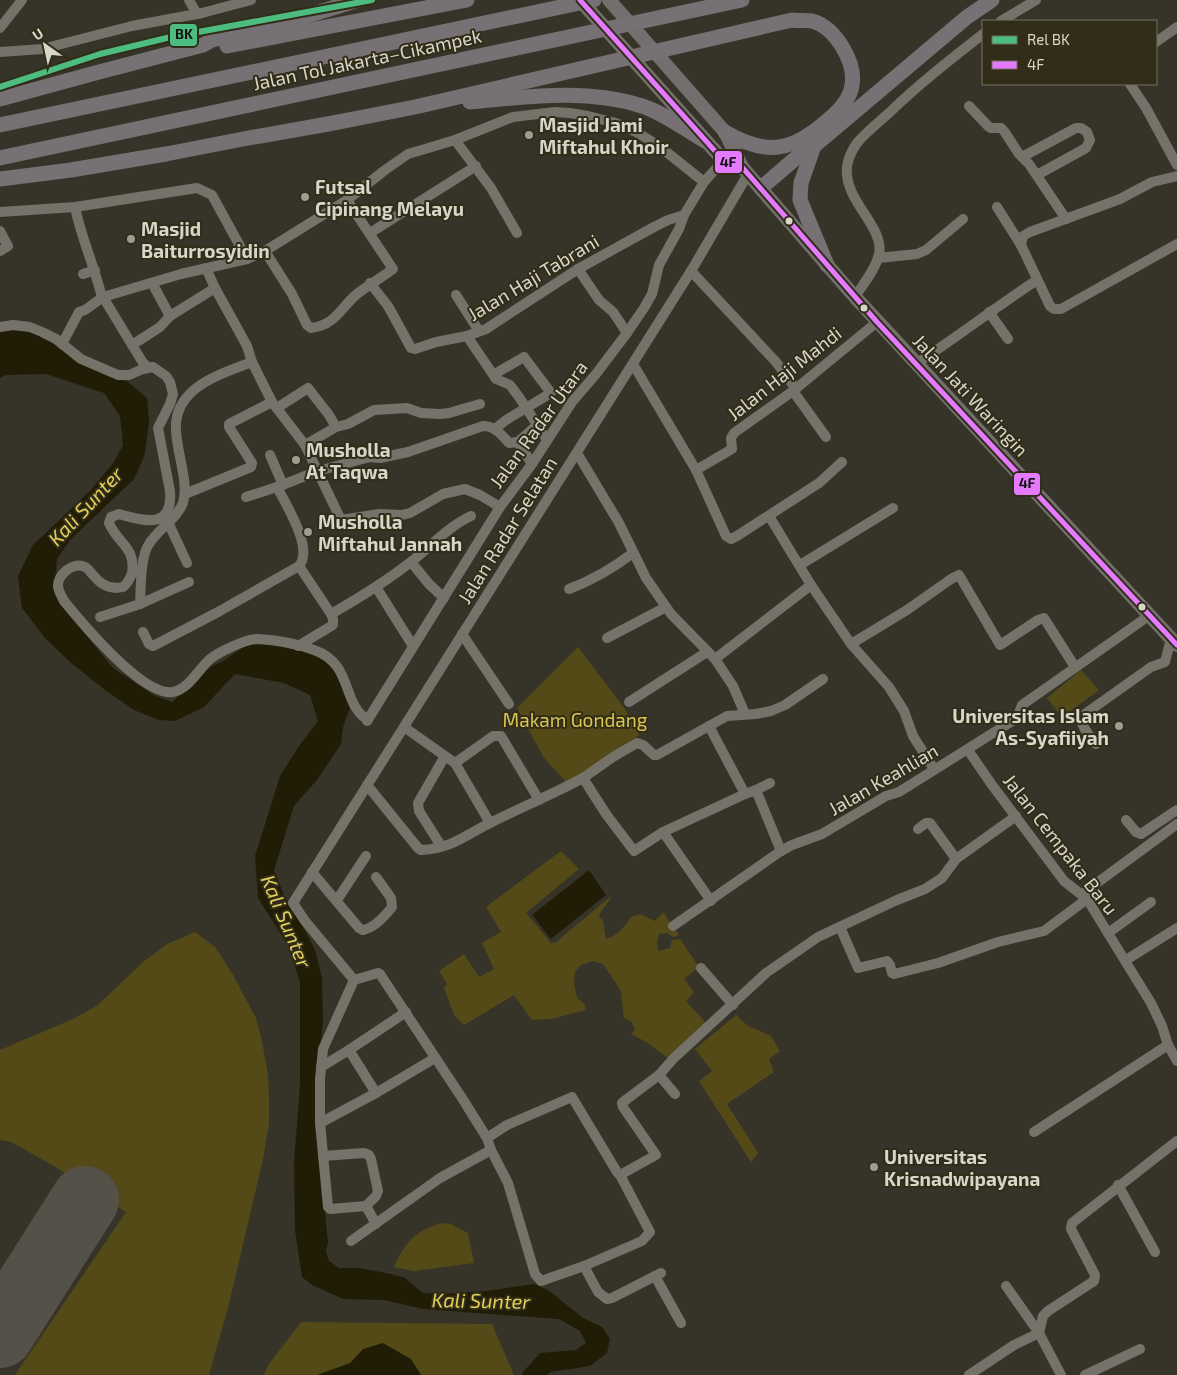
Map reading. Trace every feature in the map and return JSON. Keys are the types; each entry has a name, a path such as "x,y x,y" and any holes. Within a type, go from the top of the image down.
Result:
{"highway":[{"path":"0,99 203,45 212,40 294,20 358,0"},
{"path":"203,45 218,48 467,0"},
{"name":"Jalan Tol Jakarta–Cikampek","path":"0,125 594,0"},
{"name":"Jalan Tol Jakarta–Cikampek","path":"0,158 742,0"},
{"path":"761,188 804,152 814,146 916,59 992,0"},
{"path":"308,31 340,7"},
{"path":"0,179 71,170 166,154 415,107 791,21 813,21 838,40 852,65 852,84 847,100 818,129 786,147 774,148 754,146 725,132"},
{"path":"415,107 544,96 589,96 642,106 664,116 705,141"},
{"path":"814,146 801,183 800,200 827,265"}],"main road":[{"name":"Jalan Jati Waringin","path":"580,0 723,160 745,170"},
{"name":"Jalan Jati Waringin","path":"609,0 725,132 745,170 855,297 1174,642"}],"street":[{"path":"0,28 22,0"},
{"path":"189,0 197,14"},
{"path":"0,52 42,49 132,26 197,14 251,0"},
{"path":"1003,20 1036,0"},
{"path":"1157,41 1177,27"},
{"path":"855,297 880,252 877,236 850,189 846,178 850,155 864,135 914,90 982,35"},
{"path":"1131,85 1146,108 1177,165"},
{"path":"968,106 988,126 991,128 1001,128 1019,154 1037,174 1066,218"},
{"path":"62,344 79,312 103,298 206,268 247,259 347,200 408,154 455,140 513,117 555,112 588,116 616,123 638,133 659,146 704,182"},
{"path":"1022,157 1076,128 1081,128 1087,132 1090,140 1086,148 1037,174"},
{"path":"455,140 492,188 517,233"},
{"name":"Jalan Radar Utara","path":"298,646 319,652 336,664 344,678 355,707 367,720 500,507 532,464 572,402 628,333 652,294 659,265 679,229 684,215 704,182 734,150"},
{"path":"370,233 476,166"},
{"name":"Jalan Radar Selatan","path":"354,980 305,921 293,903 691,271 745,170"},
{"path":"1021,245 1021,240 1026,234 1120,199 1152,182 1177,176"},
{"path":"0,212 75,207 197,188 212,195 247,259"},
{"path":"265,250 310,328 316,327 336,316 352,298 393,269 347,200"},
{"path":"75,207 79,226 103,298 142,363 148,367"},
{"path":"997,208 1021,245 1050,306 1054,309 1061,309 1177,244"},
{"name":"Jalan Haji Tabrani","path":"370,284 388,306 413,349 478,332 502,319 578,270 654,227 684,215"},
{"path":"878,258 918,254 926,250 964,219"},
{"path":"0,231 4,248"},
{"path":"206,268 247,346 252,362 274,405 305,445 342,521 379,514 402,515 410,513 443,494 465,489 480,495 500,507"},
{"path":"83,274 95,270"},
{"path":"578,270 598,300 613,312 628,333"},
{"path":"691,271 776,362 826,437"},
{"path":"916,364 1037,280"},
{"path":"152,283 170,316"},
{"path":"132,344 160,327 170,316 215,288"},
{"path":"456,294 478,332"},
{"path":"989,312 1008,339"},
{"name":"Jalan Haji Mahdi","path":"696,470 732,449 731,438 734,433 794,390 878,322"},
{"path":"0,327 13,325 30,327 62,344 82,359 118,375 129,375 148,367 153,367 166,376 170,382 173,394 158,428 170,490 171,500 168,510 161,518 151,521 119,514 113,516 110,521 110,526 126,546 133,560 129,582 123,587 109,587 101,584 85,567 73,566 62,576 58,584 58,589 64,601 122,665 163,691 173,692 182,688 212,658 227,649 252,640 279,641 298,646 333,625 331,614 299,566"},
{"path":"467,336 496,379 510,385 547,440"},
{"path":"495,429 526,407 551,394 523,357 498,372 496,379"},
{"path":"140,604 144,555 148,544 182,505 185,494 176,437 179,409 192,391 202,384 252,362"},
{"path":"633,364 696,470 728,538 732,539 737,536 819,483 842,462"},
{"path":"185,494 251,467 252,463 229,427 230,424 308,388 336,427"},
{"path":"305,445 336,427 348,424 374,410 407,408 420,413 440,414 480,404"},
{"path":"246,497 280,486 318,470 370,458 380,458 408,452 483,426 495,429 509,443 518,442 537,425"},
{"path":"518,442 532,464"},
{"path":"577,453 619,523 646,578 666,607 711,655 734,686 745,714"},
{"path":"143,632 150,645 153,646 225,608 299,566 302,562 303,543 280,486 270,455"},
{"path":"800,565 893,508"},
{"path":"331,614 376,587 411,562 459,522 471,516"},
{"path":"769,516 811,586 850,644 889,687 904,711 913,736 934,770"},
{"path":"168,522 187,562"},
{"path":"569,589 589,582 633,553"},
{"path":"411,562 429,584 444,598"},
{"path":"850,644 892,620 959,575 1000,645 1044,618 1075,667"},
{"path":"100,618 140,604 189,582"},
{"path":"629,702 711,655 811,586"},
{"path":"376,587 413,646"},
{"path":"607,638 666,607"},
{"name":"Jalan Keahlian","path":"673,926 781,851 838,826 886,796 899,792 968,750 1017,718 1022,705 1150,615"},
{"path":"462,634 509,704"},
{"path":"1096,744 1081,723 1082,716 1151,667 1165,662 1174,642"},
{"path":"367,785 418,848 425,850 457,842 490,822 582,778 613,757 637,744 643,745 655,756 727,716 771,711 785,705 823,679"},
{"path":"710,726 745,794"},
{"path":"404,727 455,764 490,822"},
{"path":"455,764 493,736 501,736 539,800"},
{"name":"Jalan Cempaka Baru","path":"968,750 1064,881 1084,897 1111,937 1151,1003 1168,1045 1177,1061"},
{"path":"441,846 419,811 418,803 445,756"},
{"path":"582,778 634,851 663,832 770,782"},
{"path":"756,790 781,851"},
{"path":"1126,820 1136,832 1141,834 1177,810"},
{"path":"620,1175 656,1155 622,1103 660,1075 674,1058 766,973 818,937 925,889 942,878 956,859 1016,816"},
{"path":"918,830 926,823 930,823 956,859"},
{"path":"840,927 858,968 887,961 894,974 938,963 998,942 1038,934 1177,824"},
{"path":"663,832 711,901"},
{"path":"337,900 366,856"},
{"path":"312,872 359,928 363,930 368,929 388,912 392,902 376,877"},
{"path":"1111,937 1151,902"},
{"path":"1126,960 1177,928"},
{"path":"701,968 733,1005"},
{"path":"323,1156 364,1153 369,1155 378,1191 366,1206 330,1209 328,1207 323,1156 320,1123 321,1067 325,1042 354,980 379,973 487,1138 508,1183 535,1274 539,1280 554,1278 642,1241 650,1232 620,1175 572,1097 507,1125 487,1138"},
{"path":"321,1067 406,1012"},
{"path":"1034,1132 1168,1045"},
{"path":"350,1050 376,1093"},
{"path":"320,1123 435,1058"},
{"path":"660,1075 675,1094"},
{"path":"969,1375 1014,1345 1038,1333 1043,1316 1048,1311 1094,1281 1095,1275 1071,1225 1079,1216 1118,1185 1177,1141"},
{"path":"351,1241 440,1178 491,1150"},
{"path":"1118,1185 1155,1252"},
{"path":"366,1206 376,1224"},
{"path":"584,1266 598,1292 603,1298 607,1299 658,1275 681,1323"},
{"path":"1006,1286 1038,1333 1061,1375"},
{"path":"1085,1375 1140,1349"}],"green space":[{"name":"Makam Gondang","path":"578,647 625,709 639,735 568,784 544,758 517,708"},
{"path":"1081,670 1099,690 1062,717 1047,698"},
{"path":"561,851 579,869 526,913 551,943 555,943 611,896 599,916 603,921 606,939 620,931 631,917 640,914 655,921 663,912 679,935 673,937 667,933 659,934 657,941 658,951 670,948 672,940 680,939 699,967 684,979 694,992 686,1001 707,1024 670,1060 648,1043 631,1034 635,1030 632,1022 624,1018 621,991 603,964 592,961 581,965 575,972 574,983 577,998 584,1003 586,1010 551,1019 532,1020 514,995 464,1025 454,1015 444,988 447,984 439,971 464,954 479,977 494,969 482,943 501,932 486,907"},
{"path":"195,932 216,948 256,1018 268,1074 269,1098 269,1124 263,1159 229,1304 209,1375 15,1375 126,1212 54,1166 11,1142 0,1140 0,1050 73,1019 98,1005 143,962 167,944"},
{"path":"736,1015 748,1026 771,1036 780,1051 769,1059 774,1072 727,1104 758,1153 751,1162 699,1081 712,1071 695,1049"},
{"path":"442,1223 451,1224 468,1233 474,1263 414,1271 394,1267 402,1251 412,1239 425,1229"},
{"path":"301,1322 492,1324 514,1375 264,1375 269,1364"}],"water":[{"name":"Kali Sunter","path":"10,328 32,330 103,374 128,382 147,398 149,422 146,446 144,457 134,479 70,540 57,559 55,582 64,608 113,668 155,696 172,702 212,666 223,661 254,640 314,652 340,674 351,705 343,727 341,744 317,780 294,806 274,870 284,895 315,950 322,978 323,1022 317,1079 318,1142 328,1242 326,1251 329,1261 339,1268 360,1268 405,1278 423,1293 443,1294 486,1291 534,1284 548,1290 583,1318 602,1327 610,1339 607,1353 590,1366 550,1372 547,1375 522,1375 540,1353 576,1350 586,1343 580,1331 559,1319 423,1309 384,1300 343,1299 312,1285 302,1277 295,1230 294,1162 300,1085 300,982 288,945 258,898 255,856 280,776 318,721 310,695 284,683 235,674 204,707 175,721 159,720 134,710 105,690 70,662 45,638 22,608 18,576 33,545 90,491 114,462 123,445 120,416 104,393 46,374 6,375 0,378 0,330"},
{"path":"589,870 606,895 551,939 532,915"},
{"path":"383,1343 411,1359 421,1375 317,1375 350,1363 363,1349"}],"runway":[{"path":"0,1334 85,1200"}],"rail line":[{"name":"BK","path":"0,87 100,54 171,37 372,0"}],"transit line":[{"name":"4F","path":"580,0 723,160 742,167 877,322 1177,645"}],"place":[{"name":"Masjid Jami Miftahul Khoir","path":"529,135"},
{"name":"Futsal Cipinang Melayu","path":"305,197"},
{"name":"Masjid Baiturrosyidin","path":"131,239"},
{"name":"Musholla At Taqwa","path":"296,460"},
{"name":"Musholla Miftahul Jannah","path":"308,532"},
{"name":"Universitas Islam As-Syafiiyah","path":"1119,726"},
{"name":"Universitas Krisnadwipayana","path":"874,1167"}]}
